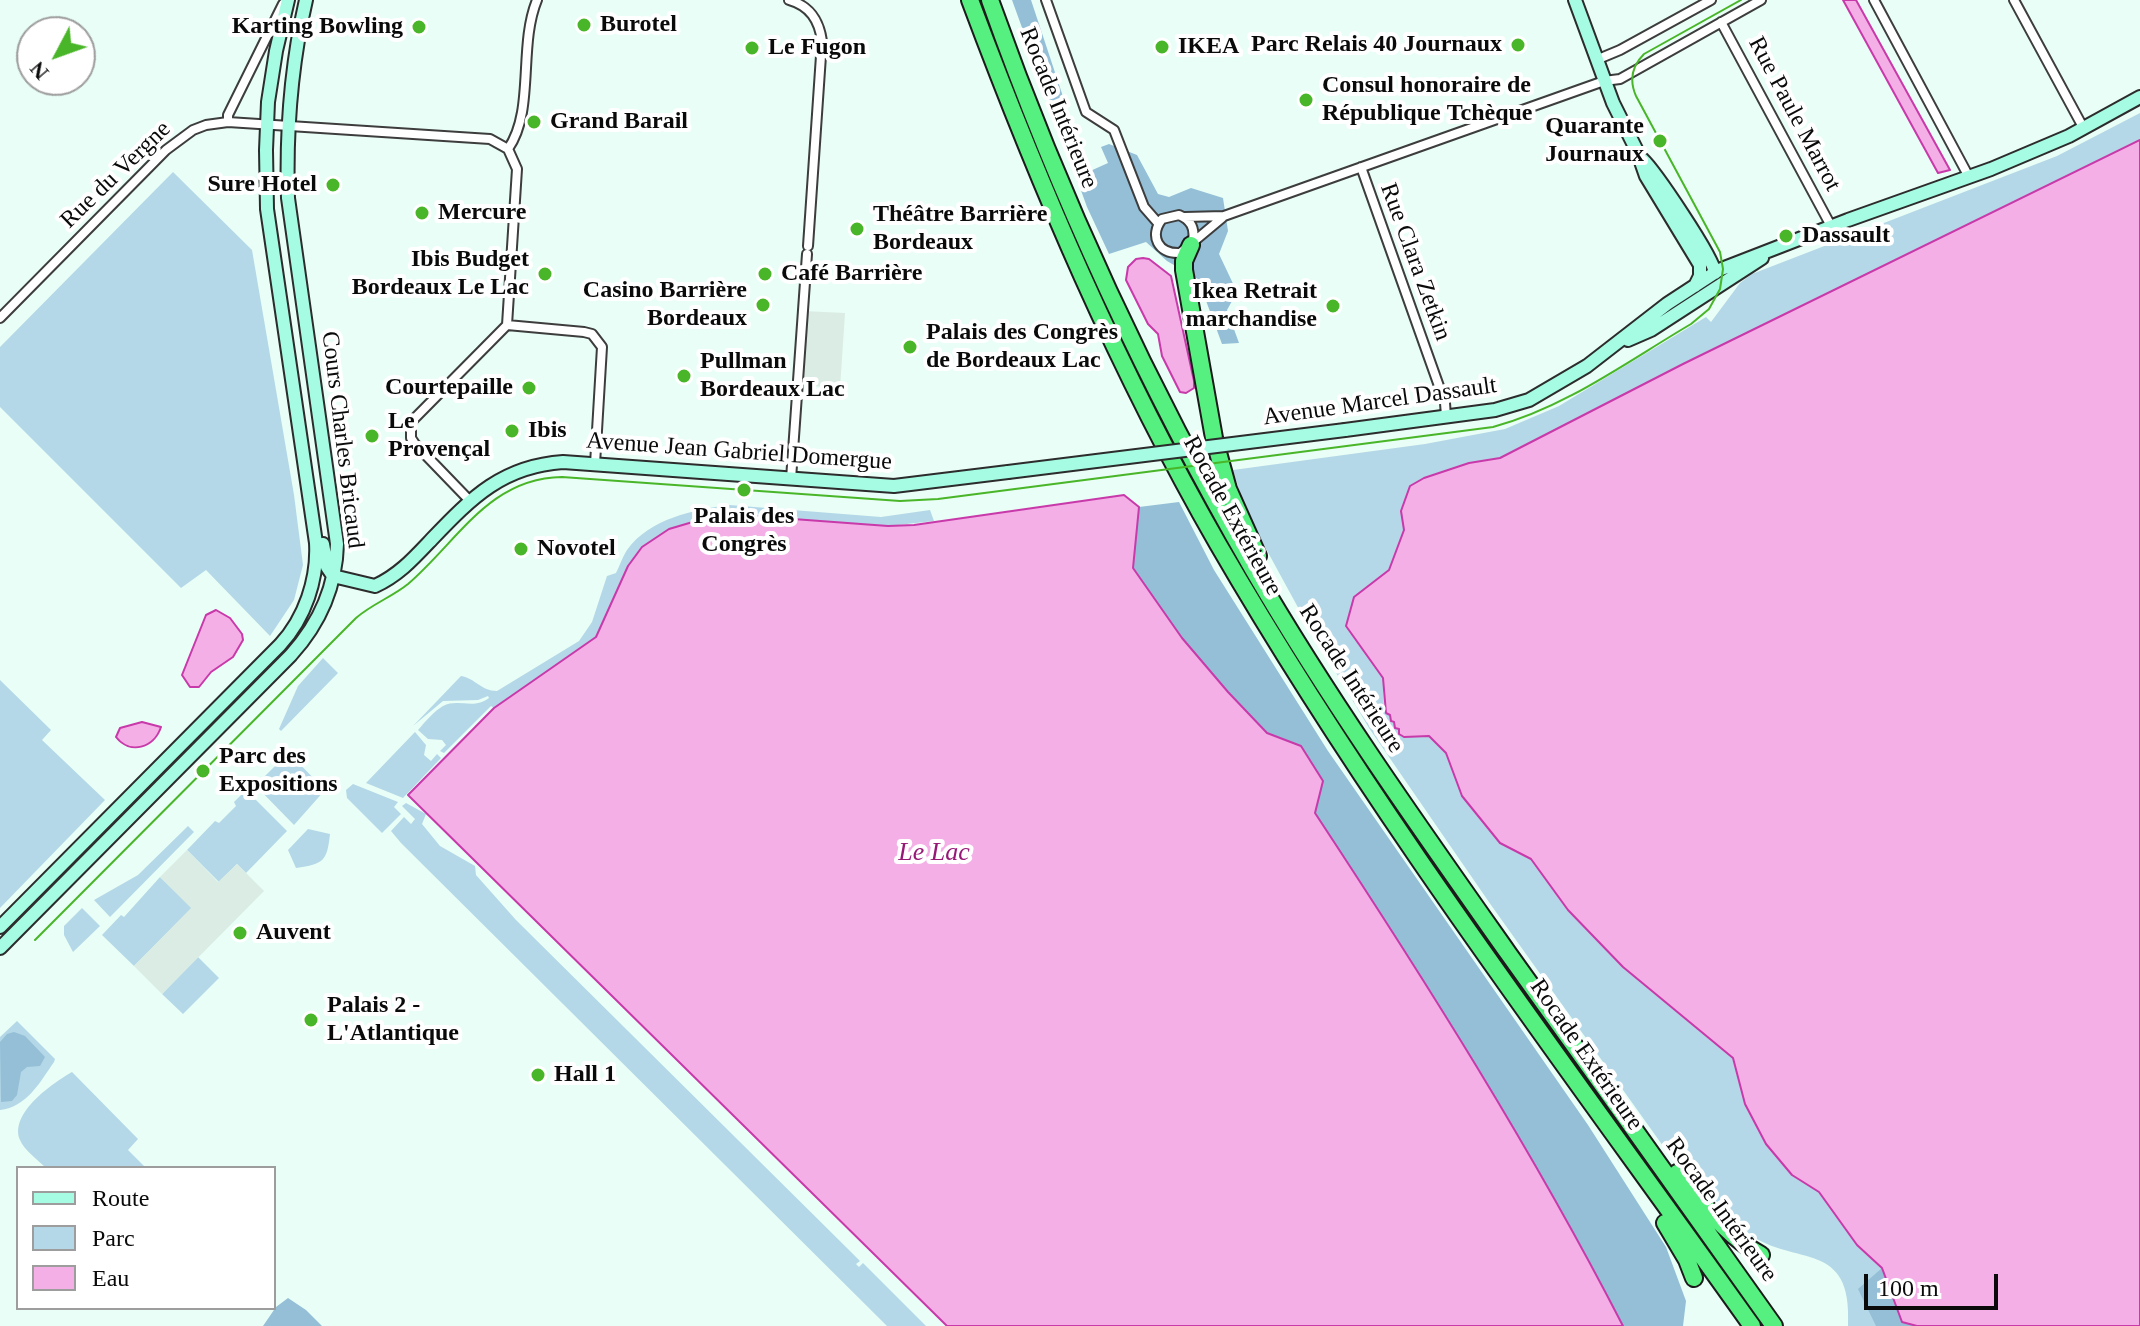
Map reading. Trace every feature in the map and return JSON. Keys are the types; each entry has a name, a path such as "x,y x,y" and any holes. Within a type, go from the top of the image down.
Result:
{"highway":[{"path":"960,0 1026,144"},
{"name":"Rocade Extérieure","path":"970,0 1069,248 1119,356 1185,484 1258,612 1374,792 1644,1178 1752,1326"},
{"name":"Rocade Intérieure","path":"990,0 1043,139 1103,278 1180,438 1255,572 1352,726 1463,890 1774,1326"},
{"path":"1001,0 1043,139"},
{"path":"1192,243 1184,261 1184,270 1214,438 1228,489 1252,545 1352,726"},
{"path":"1609,1094 1727,1232 1761,1255"},
{"path":"1644,1178 1649,1198 1687,1260 1694,1278"}],"street":[{"path":"228,122 228,115 287,0"},
{"name":"Cours Charles Bricaud","path":"0,927 287,638 328,569 317,505 307,473 267,209 267,125 276,51 287,0"},
{"name":"Cours Charles Bricaud","path":"0,948 291,655 319,616 328,569 337,544 288,198 288,125 306,0"},
{"path":"471,502 415,444 411,438 411,422 507,325 517,169 508,149 519,129 528,30 537,0"},
{"path":"789,0 808,9 818,24 822,41 791,479"},
{"path":"1046,0 1086,112 1114,130 1144,207 1158,223"},
{"path":"1575,0 1604,81 1646,176 1700,265 1700,276 1695,286"},
{"path":"1224,216 1186,250 1173,253 1161,248 1155,236 1158,223 1167,216 1224,216 1604,81 1620,79 1761,0"},
{"path":"1874,0 1969,177"},
{"path":"2014,0 2084,129"},
{"path":"1596,60 1708,1"},
{"name":"Rue Paule Marrot","path":"1721,22 1831,226"},
{"name":"Avenue Marcel Dassault","path":"1621,342 1695,286 1740,260 1969,177 2084,129 2140,97"},
{"name":"Rue du Vergne","path":"0,318 174,142 206,125 228,122 490,139 508,149"},
{"path":"1640,157 1654,172 1706,250 1715,273"},
{"name":"Rue Clara Zetkin","path":"1361,167 1445,403 1446,416"},
{"path":"1669,213 1680,223 1715,273 1729,279"},
{"path":"1185,217 1193,227 1192,243"},
{"name":"Avenue Marcel Dassault","path":"1621,342 1651,330 1768,252"},
{"name":"Avenue Marcel Dassault","path":"1176,451 1495,410 1529,400 1587,366 1692,295 1715,273"},
{"path":"507,325 584,332 598,340 603,356 595,464"},
{"name":"Avenue Jean Gabriel Domergue","path":"328,569 375,586 404,569 493,482 524,468 563,462 894,486 1176,451"}],"green space":[{"path":"2140,113 2140,140 1500,458 1469,463 1410,486 1401,511 1404,530 1389,570 1354,597 1346,626 1383,678 1384,707 1395,728 1399,728 1405,737 1429,736 1446,753 1462,796 1500,843 1531,859 1568,910 1623,967 1733,1058 1745,1104 1792,1175 1819,1192 1857,1245 1882,1268 1902,1322 1917,1326 1848,1326 1847,1298 1841,1280 1831,1267 1767,1244 1743,1229 1705,1189 1698,1195 1369,728 1307,624 1246,512 1233,470 1425,444 1505,429 1559,406 1706,317 1711,322 1740,283 1752,274 2057,156"},
{"path":"173,172 252,250 303,565 294,600 270,636 206,570 181,588 0,407 0,347"},
{"path":"729,505 881,517 930,510 934,521 888,526 713,516 669,529 642,547 628,566 596,637 494,708 491,706 444,753 440,751 446,745 442,740 428,739 418,730 443,706 478,703 488,696 478,700 443,701 413,726 461,676 497,691 579,641 592,622 607,576 616,573 627,550 648,530 674,517"},
{"path":"323,658 338,673 281,731 279,729 298,686"},
{"path":"0,680 51,730 42,740 105,800 0,908"},
{"path":"415,732 426,745 424,755 431,761 437,754 441,758 403,798 366,783"},
{"path":"286,750 325,790 294,825 253,783 257,779 260,781 281,760 279,756"},
{"path":"353,784 398,802 394,807 401,814 382,833 347,798 346,790"},
{"path":"246,790 287,831 246,873 237,864 219,882 187,850 215,821 219,823 236,806 234,802"},
{"path":"406,803 426,814 422,824 440,846 475,866 476,875 516,920 860,1261 856,1264 859,1267 863,1263 926,1326 887,1326 401,843 391,831 404,817 411,824 415,819 402,806"},
{"path":"188,826 194,832 110,917 94,900 138,875"},
{"path":"308,829 330,834 327,850 318,863 296,868 288,850"},
{"path":"160,877 192,908 134,966 102,935 121,915 124,917"},
{"path":"82,908 100,926 73,952 64,935 64,926"},
{"path":"198,957 219,978 183,1014 162,994"},
{"path":"17,1021 55,1059 25,1099 0,1110 0,1037"},
{"path":"72,1072 138,1139 128,1150 144,1166 44,1166 25,1147 18,1130 27,1110 54,1083"}],"shaded area":[{"path":"1012,0 1031,0 1088,172 1108,163 1101,147 1109,144 1137,155 1158,194 1169,197 1191,188 1223,198 1228,231 1219,254 1237,292 1227,310 1239,343 1222,344 1198,279 1167,261 1146,242 1109,254 1087,207"},
{"path":"803,311 845,313 840,388 798,385"},
{"path":"1179,502 1214,570 1328,751 1588,1125 1666,1247 1686,1301 1683,1326 1623,1326 1552,1195 1476,1066 1315,813 1323,781 1301,746 1267,733 1228,692 1182,638 1133,568 1139,507"},
{"path":"187,850 218,882 237,864 264,891 162,994 134,966 191,908 160,877"},
{"path":"14,1032 25,1036 45,1057 40,1066 27,1067 21,1072 17,1095 12,1101 1,1102 0,1042 7,1034"},
{"path":"1882,1268 1902,1322 1917,1326 1876,1326 1858,1289"},
{"path":"288,1298 322,1326 263,1326 276,1307"}],"water":[{"path":"1843,0 1856,0 1950,170 1938,173"},
{"path":"2140,140 2140,1326 1917,1326 1902,1322 1882,1268 1857,1245 1819,1192 1792,1175 1766,1144 1745,1104 1733,1058 1623,967 1568,910 1531,859 1500,843 1462,796 1446,753 1429,736 1404,737 1399,734 1399,729 1395,728 1390,715 1386,713 1383,678 1346,626 1354,597 1389,570 1404,530 1401,511 1410,486 1469,463 1500,458 1683,364"},
{"path":"1136,259 1149,259 1171,276 1194,381 1194,388 1186,393 1180,392 1162,356 1158,334 1148,324 1126,280 1128,267"},
{"name":"Le Lac","path":"1124,495 1139,507 1133,568 1182,638 1228,692 1267,733 1301,746 1323,781 1315,813 1476,1066 1552,1195 1623,1326 947,1326 408,795 494,708 596,637 628,566 642,547 669,529 713,516 739,515 888,526 914,525"},
{"path":"216,610 230,618 243,640 233,657 211,672 199,687 190,687 182,675 206,615"},
{"path":"142,722 161,727 147,744 128,746 116,737 120,728"}],"tram line":[{"path":"35,940 356,618 408,584 494,500 536,480 562,477 900,501 938,499 1493,427 1520,419 1571,396 1691,324 1709,309 1720,289 1723,269 1720,252 1636,96 1632,79 1634,68 1644,54 1741,0"}],"place":[{"name":"Burotel","path":"584,25"},
{"name":"Karting Bowling","path":"419,27"},
{"name":"Parc Relais 40 Journaux","path":"1518,45"},
{"name":"IKEA","path":"1162,47"},
{"name":"Le Fugon","path":"752,48"},
{"name":"Consul honoraire de République Tchèque","path":"1306,100"},
{"name":"Grand Barail","path":"534,122"},
{"name":"Quarante Journaux","path":"1660,141"},
{"name":"Sure Hotel","path":"333,185"},
{"name":"Mercure","path":"422,213"},
{"name":"Théâtre Barrière Bordeaux","path":"857,229"},
{"name":"Dassault","path":"1786,236"},
{"name":"Ibis Budget Bordeaux Le Lac","path":"545,274"},
{"name":"Café Barrière","path":"765,274"},
{"name":"Casino Barrière Bordeaux","path":"763,305"},
{"name":"Ikea Retrait marchandise","path":"1333,306"},
{"name":"Palais des Congrès de Bordeaux Lac","path":"910,347"},
{"name":"Pullman Bordeaux Lac","path":"684,376"},
{"name":"Courtepaille","path":"529,388"},
{"name":"Ibis","path":"512,431"},
{"name":"Le Provençal","path":"372,436"},
{"name":"Palais des Congrès","path":"744,490"},
{"name":"Novotel","path":"521,549"},
{"name":"Parc des Expositions","path":"203,771"},
{"name":"Auvent","path":"240,933"},
{"name":"Palais 2 - L'Atlantique","path":"311,1020"},
{"name":"Hall 1","path":"538,1075"}]}
